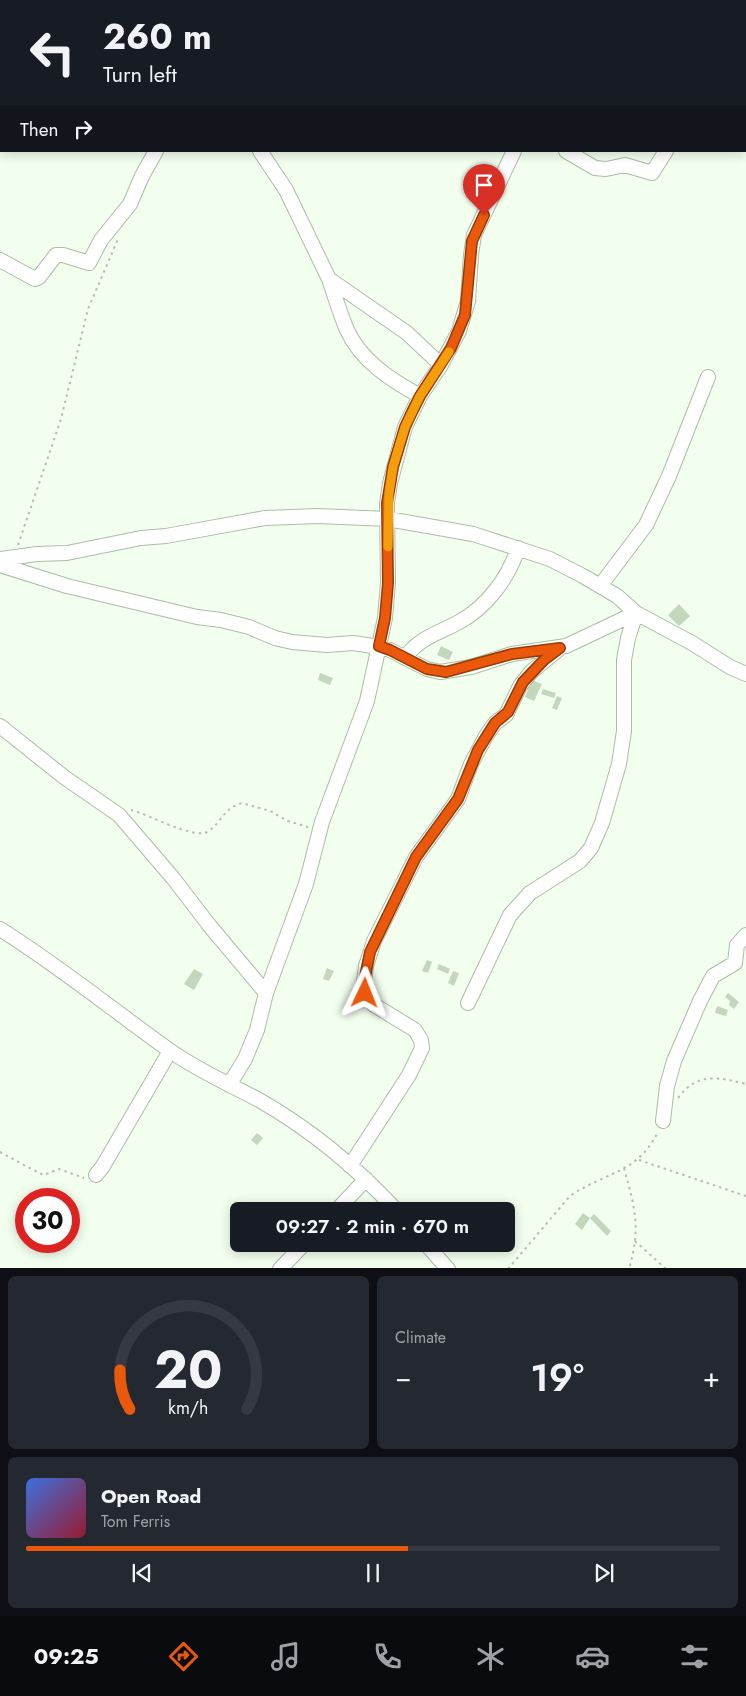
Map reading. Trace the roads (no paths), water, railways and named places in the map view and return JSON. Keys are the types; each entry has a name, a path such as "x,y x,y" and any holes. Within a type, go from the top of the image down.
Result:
{"street":[{"path":"0,260 35,279 39,277 56,255 63,255 89,263 101,240 130,204 142,176 155,152"},
{"path":"261,152 286,190 329,279 348,331 363,352 382,372 420,396"},
{"path":"229,1085 244,1059 257,1030 266,993 299,907 320,829 368,701 386,609 387,503 393,467 405,427 420,396 451,348 465,315 474,236 514,152"},
{"path":"568,152 596,168 606,169 625,165 652,173 665,152"},
{"path":"329,279 407,333 441,365"},
{"path":"600,586 646,525 669,476 708,376"},
{"path":"7,558 67,553 141,538 166,536 264,518 318,516 388,519 473,534 566,566 617,596 636,614 692,643 730,668 746,674"},
{"path":"405,658 416,644 461,621 484,602 507,576 518,548"},
{"path":"0,565 68,586 197,618 221,620 249,627 275,638 292,642 327,645 353,643 379,646 427,669 446,672 518,653 560,648 573,644 636,614"},
{"path":"468,1003 510,915 530,893 580,861 591,848 602,823 615,780 624,732 624,660 628,638 636,614"},
{"path":"350,1166 409,1075 419,1058 422,1048 421,1040 414,1030 401,1020 374,1005 366,996 364,982 366,966 374,941 416,857 458,799 471,764 486,736 495,723 508,712 520,686 531,672 560,648"},
{"path":"0,726 64,777 119,815 173,878 209,925 266,993"},
{"path":"0,929 59,968 170,1051 282,1115 366,1179 388,1202"},
{"path":"663,1121 667,1086 674,1061 700,1001 713,976 735,963 737,945 746,934"},
{"path":"96,1175 104,1166 170,1051"},
{"path":"344,1202 366,1179"},
{"path":"280,1268 296,1252"},
{"path":"433,1252 448,1268"}]}
